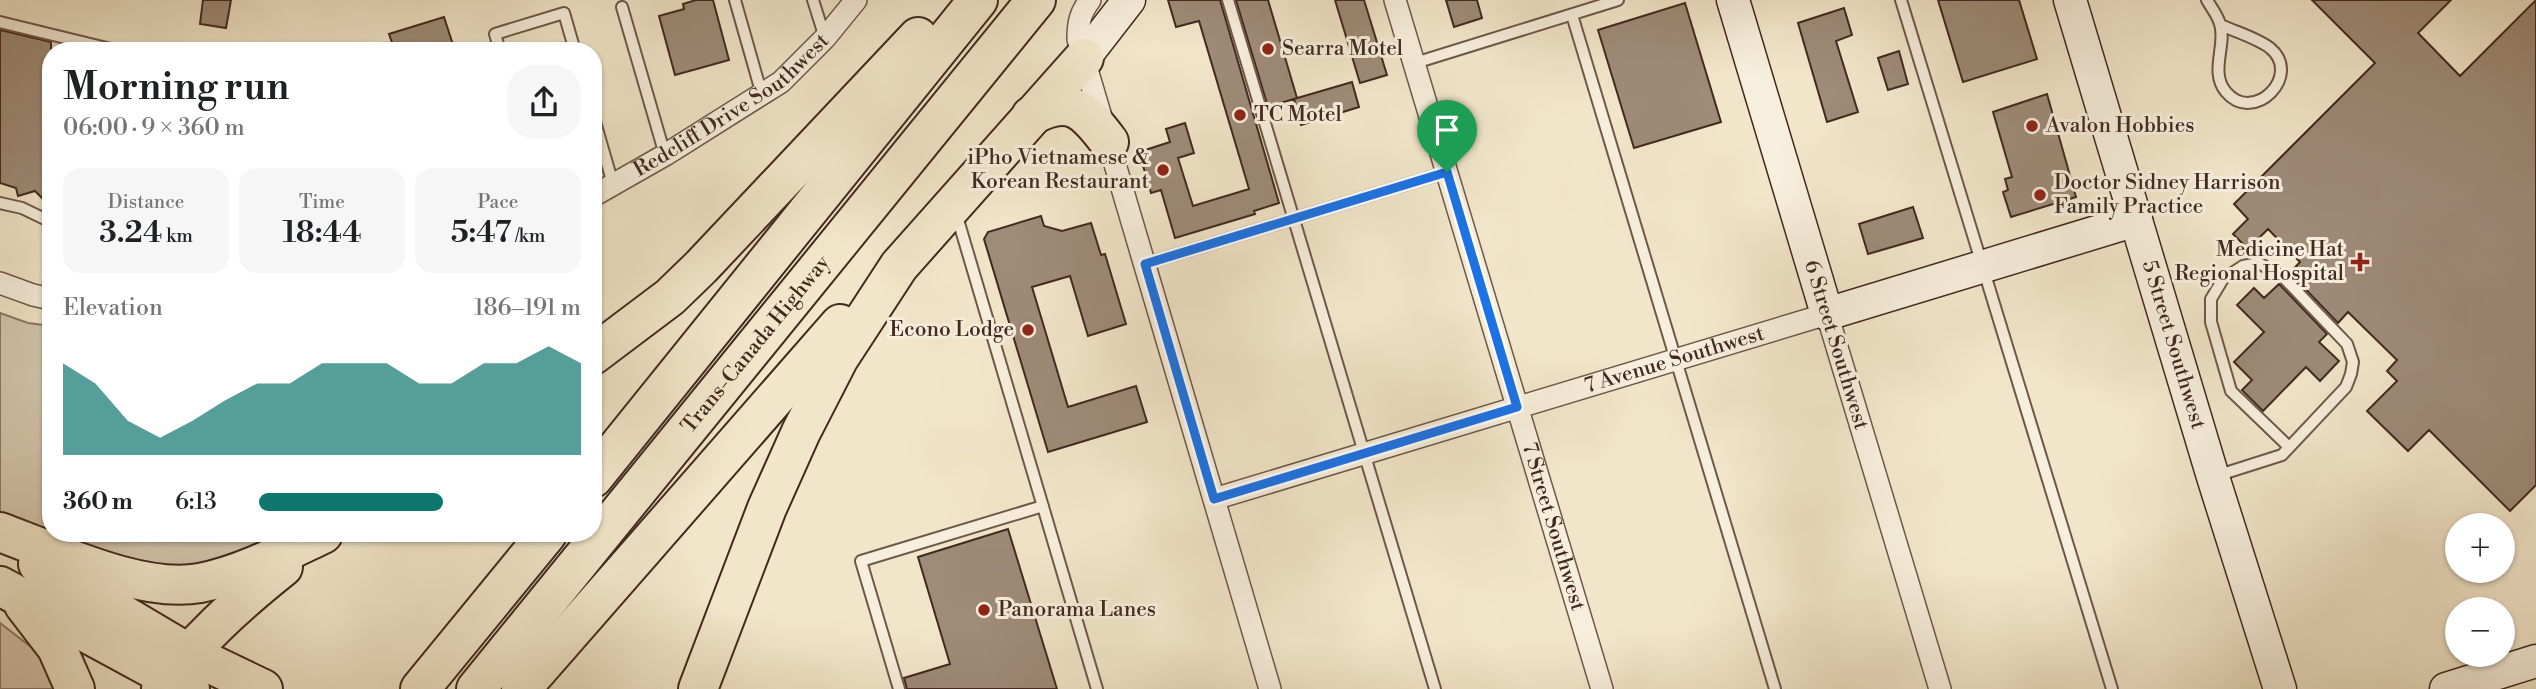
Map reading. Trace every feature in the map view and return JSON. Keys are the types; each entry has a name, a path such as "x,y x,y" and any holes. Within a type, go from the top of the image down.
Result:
{"highway":[{"path":"602,345 670,297 737,231 953,0"},
{"name":"Trans-Canada Highway","path":"602,467 978,0"},
{"name":"Trans-Canada Highway","path":"602,534 1036,0"},
{"path":"698,689 767,508 801,432 839,358 899,266 1084,58"},
{"path":"1031,116 1055,105 1075,108 1094,122 1108,142"},
{"path":"521,689 870,289 899,266"},
{"path":"0,532 108,572 140,581 179,584 198,583 251,568 308,542"},
{"path":"0,542 177,677"},
{"path":"177,677 246,596 315,542"},
{"path":"420,689 540,542"},
{"name":"Trans-Canada Highway","path":"476,689 595,542"},
{"path":"8,591 177,677 263,689"},
{"path":"8,591 57,648 75,689"}],"street":[{"name":"Redcliff Drive Southwest","path":"602,190 781,82 856,0"},
{"path":"1090,0 1082,10 1078,39 1270,689"},
{"path":"1084,58 1129,0"},
{"name":"7 Street Southwest","path":"1395,0 1602,689"},
{"name":"5 Street Southwest","path":"2070,0 2213,477 2280,689"},
{"name":"6 Street Southwest","path":"1738,1 1827,314 1940,689"},
{"name":"7 Avenue Southwest","path":"1214,499 2136,220"},
{"path":"0,283 42,296"},
{"path":"2448,689 2536,661"}],"lane":[{"path":"735,0 763,95"},
{"path":"813,0 824,38"},
{"path":"1228,0 1436,689"},
{"path":"1415,63 1618,0"},
{"path":"1901,0 2112,689"},
{"path":"2207,0 2221,25 2218,74 2226,93 2244,103 2265,99 2273,92 2281,73 2275,54 2268,46 2221,25"},
{"path":"622,8 664,155"},
{"path":"497,42 495,34 564,13 572,42"},
{"path":"1572,15 1775,689"},
{"path":"0,22 82,42"},
{"path":"602,146 613,184"},
{"path":"1145,264 1447,172"},
{"path":"0,203 22,208 42,218"},
{"path":"953,204 1097,689"},
{"path":"2213,477 2282,455 2346,387 2353,362 2347,344 2284,278 2259,263 2243,266 2223,279 2211,299 2211,322 2231,391 2289,447"},
{"path":"899,689 861,561 1043,506"}],"shaded area":[{"path":"0,313 42,325 42,534 0,513"},
{"path":"65,542 272,542 178,581"},
{"path":"0,623 44,657 62,689 0,689"}],"building":[{"path":"203,0 231,0 226,28 200,24"},
{"path":"696,0 713,0 729,60 675,75 659,16 684,9 683,4"},
{"path":"1168,0 1220,0 1279,203 1254,211 1255,214 1175,238 1161,190 1151,193 1139,152 1170,142 1166,129 1185,123 1194,153 1178,158 1193,206 1249,189 1199,21 1176,27"},
{"name":"Searra Motel","path":"1236,0 1268,0 1297,98 1268,107"},
{"name":"Searra Motel","path":"1335,0 1364,0 1387,75 1360,83"},
{"path":"1446,0 1477,0 1482,18 1454,27"},
{"path":"1938,0 2019,0 2037,59 1963,82"},
{"name":"Medicine Hat Regional Hospital","path":"2312,0 2451,0 2418,33 2460,76 2536,0 2536,485 2510,511 2429,430 2408,451 2367,411 2397,381 2387,371 2397,360 2348,312 2338,323 2290,273 2300,262 2268,229 2248,249 2233,234 2248,219 2234,204 2375,63"},
{"path":"1685,3 1721,122 1634,148 1598,30"},
{"path":"1844,8 1852,35 1836,41 1858,112 1827,122 1798,23"},
{"path":"444,17 452,42 392,42 389,34"},
{"path":"0,30 51,42 42,42 42,198 35,191 18,196 16,188 0,183"},
{"path":"1899,51 1908,84 1888,90 1878,58"},
{"name":"Searra Motel","path":"1352,82 1359,107 1301,125 1294,99"},
{"path":"2047,94 2076,197 2011,217 2003,192 2008,190 2005,179 2012,177 1993,112"},
{"path":"1913,207 1923,238 1868,254 1859,224"},
{"name":"Econo Lodge","path":"1041,216 1044,226 1062,231 1091,223 1101,255 1105,254 1126,324 1088,336 1070,276 1032,287 1068,407 1136,386 1147,422 1048,452 984,239 988,232"},
{"path":"2279,284 2327,334 2319,342 2339,361 2320,381 2306,367 2263,411 2242,390 2252,380 2234,362 2264,332 2237,305 2254,288 2264,298"},
{"name":"Panorama Lanes","path":"1008,529 1057,689 907,689 904,678 950,664 918,557"}],"place":[{"name":"Searra Motel","path":"1268,49"},
{"name":"TC Motel","path":"1240,115"},
{"name":"Avalon Hobbies","path":"2032,126"},
{"name":"iPho Vietnamese & Korean Restaurant","path":"1163,170"},
{"name":"Doctor Sidney Harrison Family Practice","path":"2040,195"},
{"name":"Medicine Hat Regional Hospital","path":"2360,262"},
{"name":"Econo Lodge","path":"1028,330"},
{"name":"Panorama Lanes","path":"984,610"}],"route":[{"path":"1447,172 1517,407 1214,499 1145,264 1447,172"}]}
